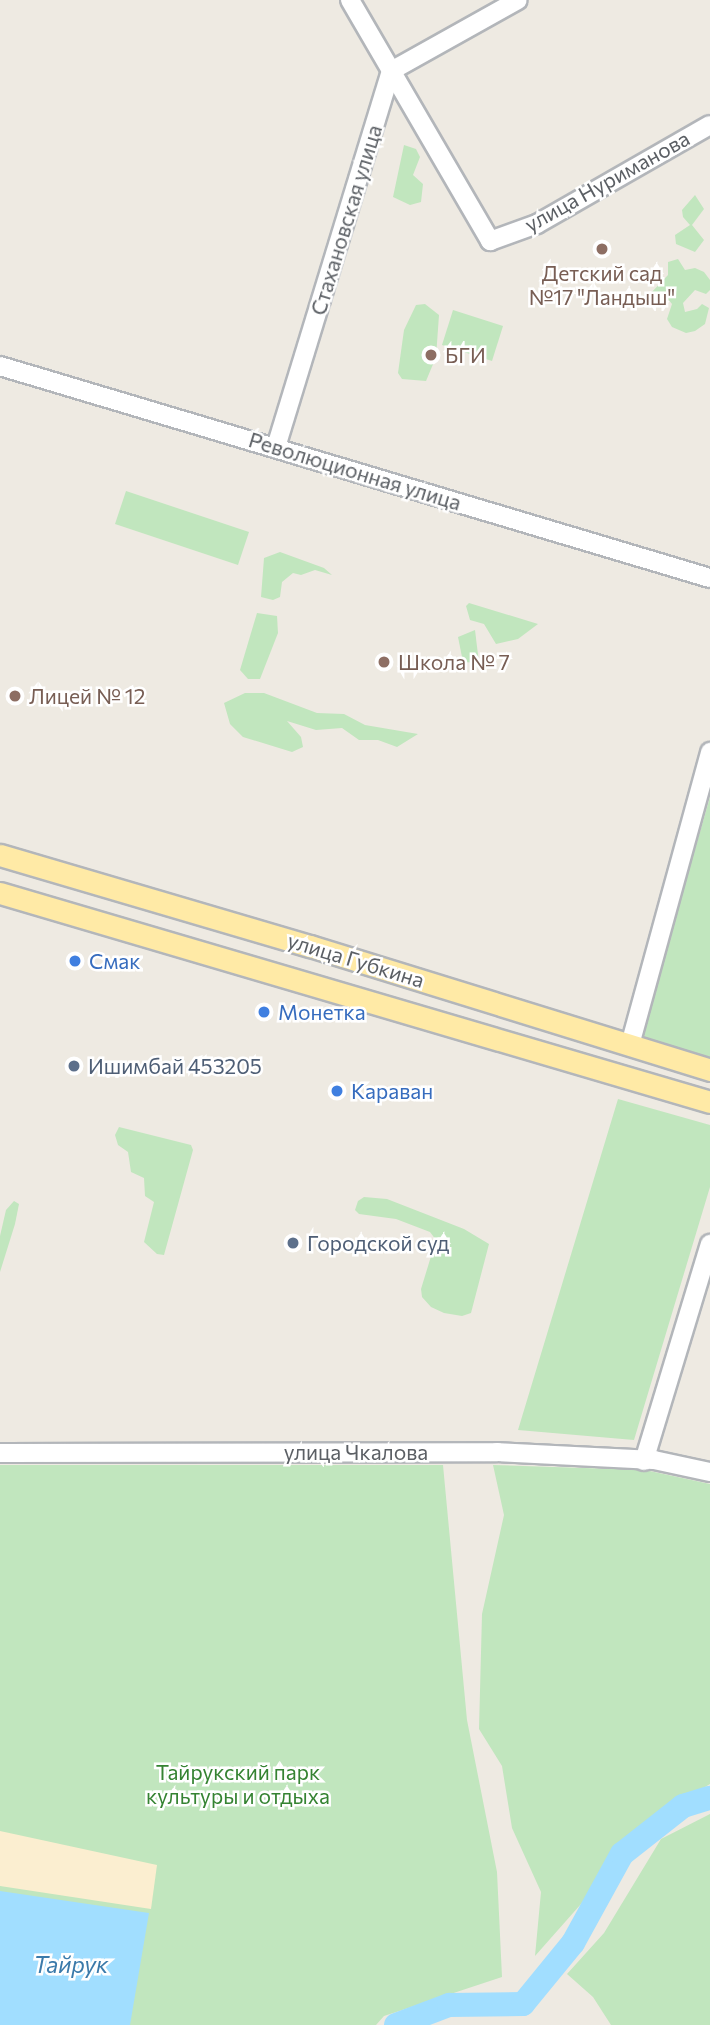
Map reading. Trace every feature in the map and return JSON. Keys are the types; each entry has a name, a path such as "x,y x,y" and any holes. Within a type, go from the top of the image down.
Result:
{"main road":[{"name":"улица Губкина","path":"0,855 310,946 710,1070"},
{"name":"улица Губкина","path":"0,893 710,1102"}],"street":[{"path":"350,0 391,71 518,0"},
{"name":"улица Нуриманова","path":"391,71 490,241 537,224 710,125"},
{"name":"Стахановская улица","path":"276,447 391,71"},
{"name":"Революционная улица","path":"0,366 710,578"},
{"path":"630,1045 710,752"},
{"path":"644,1461 710,1244"},
{"name":"улица Чкалова","path":"0,1453 481,1451 654,1460 710,1472"}],"green space":[{"path":"404,145 416,149 420,157 413,175 423,184 421,202 410,205 393,197"},
{"path":"695,195 704,209 692,225 704,240 695,252 676,244 675,235 690,225 683,217 682,210"},
{"path":"678,259 685,270 695,268 704,272 710,280 710,290 706,294 695,290 683,303 685,312 697,309 702,304 709,308 705,324 686,333 672,327 667,319 672,304 668,299 655,303 649,295 668,275 668,262"},
{"path":"425,304 439,315 436,357 426,381 402,379 398,373 404,330 416,305"},
{"path":"453,310 503,326 492,361 442,345"},
{"path":"126,491 249,532 238,565 115,524"},
{"path":"280,552 324,568 332,575 315,570 301,575 293,573 282,582 280,597 273,600 261,597 264,558"},
{"path":"469,603 538,624 518,639 496,644 484,624 470,620 466,606"},
{"path":"257,613 277,616 278,633 260,679 248,679 240,670"},
{"path":"475,630 479,663 463,662 458,637"},
{"path":"245,693 264,693 317,713 344,714 365,725 418,734 397,747 378,740 359,740 342,728 316,730 287,721 301,737 303,747 292,752 243,737 230,724 224,703"},
{"path":"710,797 710,1057 641,1037"},
{"path":"618,1099 710,1125 710,1187 634,1440 518,1430"},
{"path":"119,1127 191,1145 193,1150 164,1255 157,1254 144,1242 154,1202 145,1196 144,1178 131,1172 128,1152 118,1145 115,1135"},
{"path":"364,1197 387,1199 464,1229 489,1244 471,1313 462,1316 444,1313 431,1307 422,1297 421,1289 436,1240 430,1232 396,1219 359,1214 355,1210 358,1201"},
{"path":"14,1201 19,1204 0,1272 0,1236 6,1210"},
{"name":"Тайрукский парк культуры и отдыха","path":"0,1465 443,1465 467,1720 497,1872 502,1977 384,2016 376,2025 0,2025"},
{"path":"493,1465 645,1470 710,1484 710,1784 654,1818 614,1859 581,1904 535,1956 541,1892 512,1828 502,1766 479,1729 482,1614 504,1515"},
{"path":"710,1814 710,2025 611,2025 593,1997 567,1974 604,1933 661,1839"}],"sand":[{"path":"0,1831 157,1865 151,1909 0,1886"}],"water":[{"name":"Тайрук","path":"0,1891 149,1913 130,2025 0,2025"}],"waterway":[{"name":"Тайрук","path":"396,2025 449,2005 523,2004 573,1943 622,1854 683,1806 710,1798"}],"place":[{"name":"Детский сад №17 \"Ландыш\"","path":"602,249"},
{"name":"БГИ","path":"431,355"},
{"name":"Школа № 7","path":"384,662"},
{"name":"Лицей № 12","path":"15,696"},
{"name":"Смак","path":"75,961"},
{"name":"Монетка","path":"264,1012"},
{"name":"Ишимбай 453205","path":"74,1066"},
{"name":"Караван","path":"337,1091"},
{"name":"Городской суд","path":"293,1243"}]}
